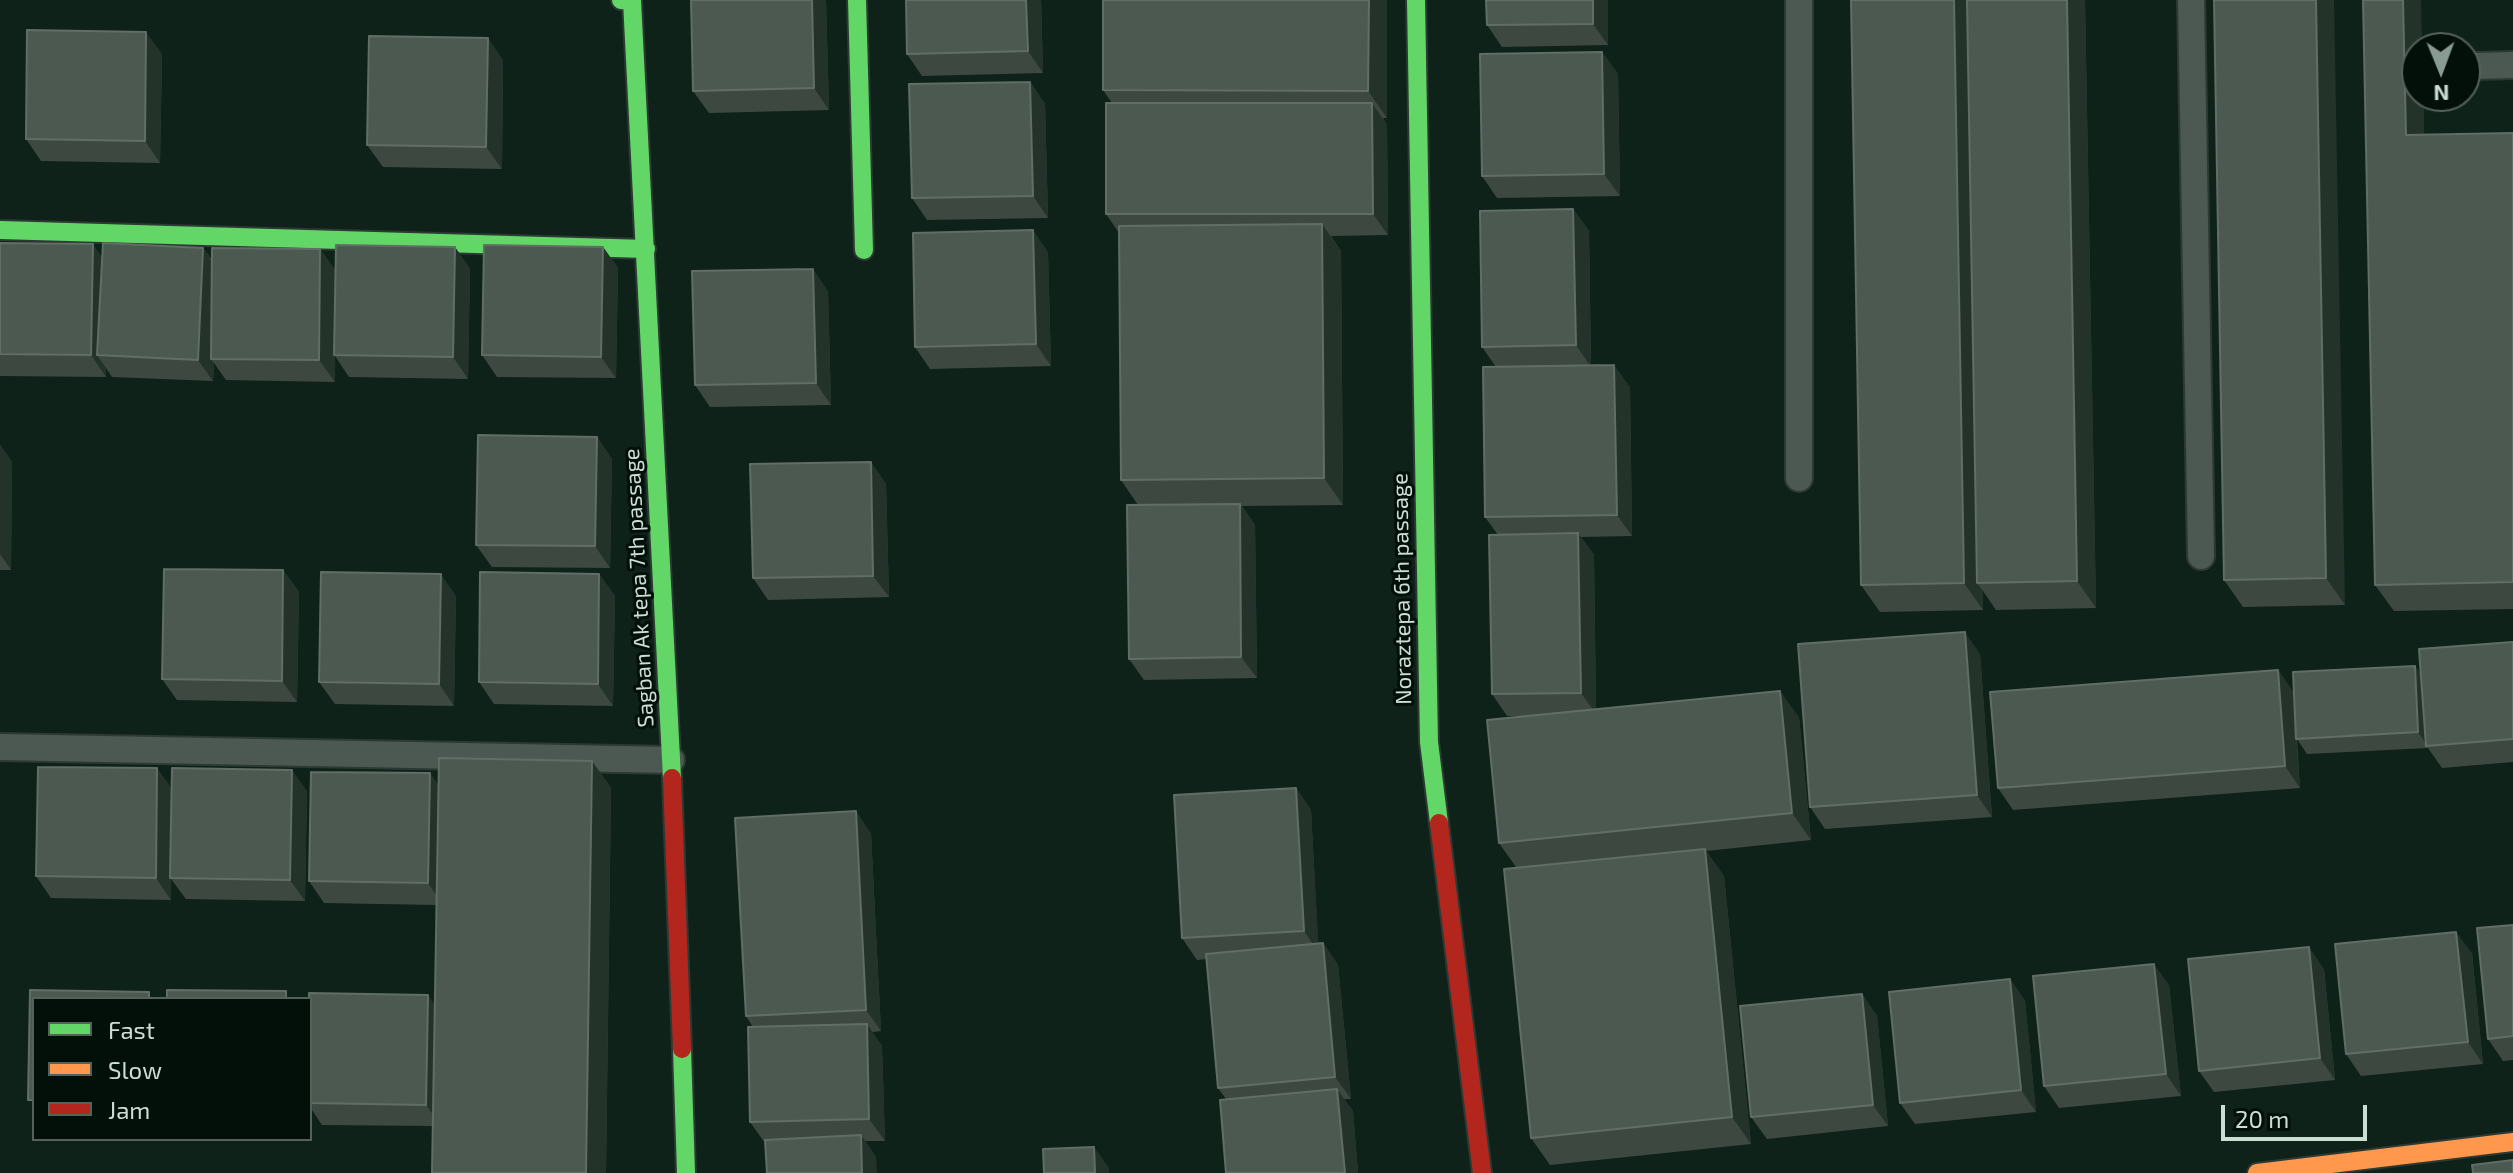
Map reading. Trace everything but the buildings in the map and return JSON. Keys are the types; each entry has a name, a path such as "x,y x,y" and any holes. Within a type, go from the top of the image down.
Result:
{"street":[{"path":"621,0 632,1"},
{"path":"857,0 864,250"},
{"name":"Noraztepa 6th passage","path":"1416,0 1429,742 1482,1173"},
{"name":"Sagban Ak tepa 7th passage","path":"632,1 671,760 686,1173"},
{"path":"0,230 646,249"},
{"path":"2257,1173 2513,1142"}],"lane":[{"path":"1799,0 1799,478"},
{"path":"2191,0 2201,556"},
{"path":"2481,66 2513,65"},
{"path":"0,747 671,760"}],"traffic: fast":[{"path":"621,0 632,1 672,778"},
{"path":"857,0 864,250"},
{"path":"1416,0 1429,742 1439,823"},
{"path":"0,230 646,249"},
{"path":"682,1049 686,1173"}],"traffic: slow":[{"path":"2257,1173 2513,1142"}],"traffic: jam":[{"path":"672,778 682,1049"},
{"path":"1439,823 1482,1173"}]}
